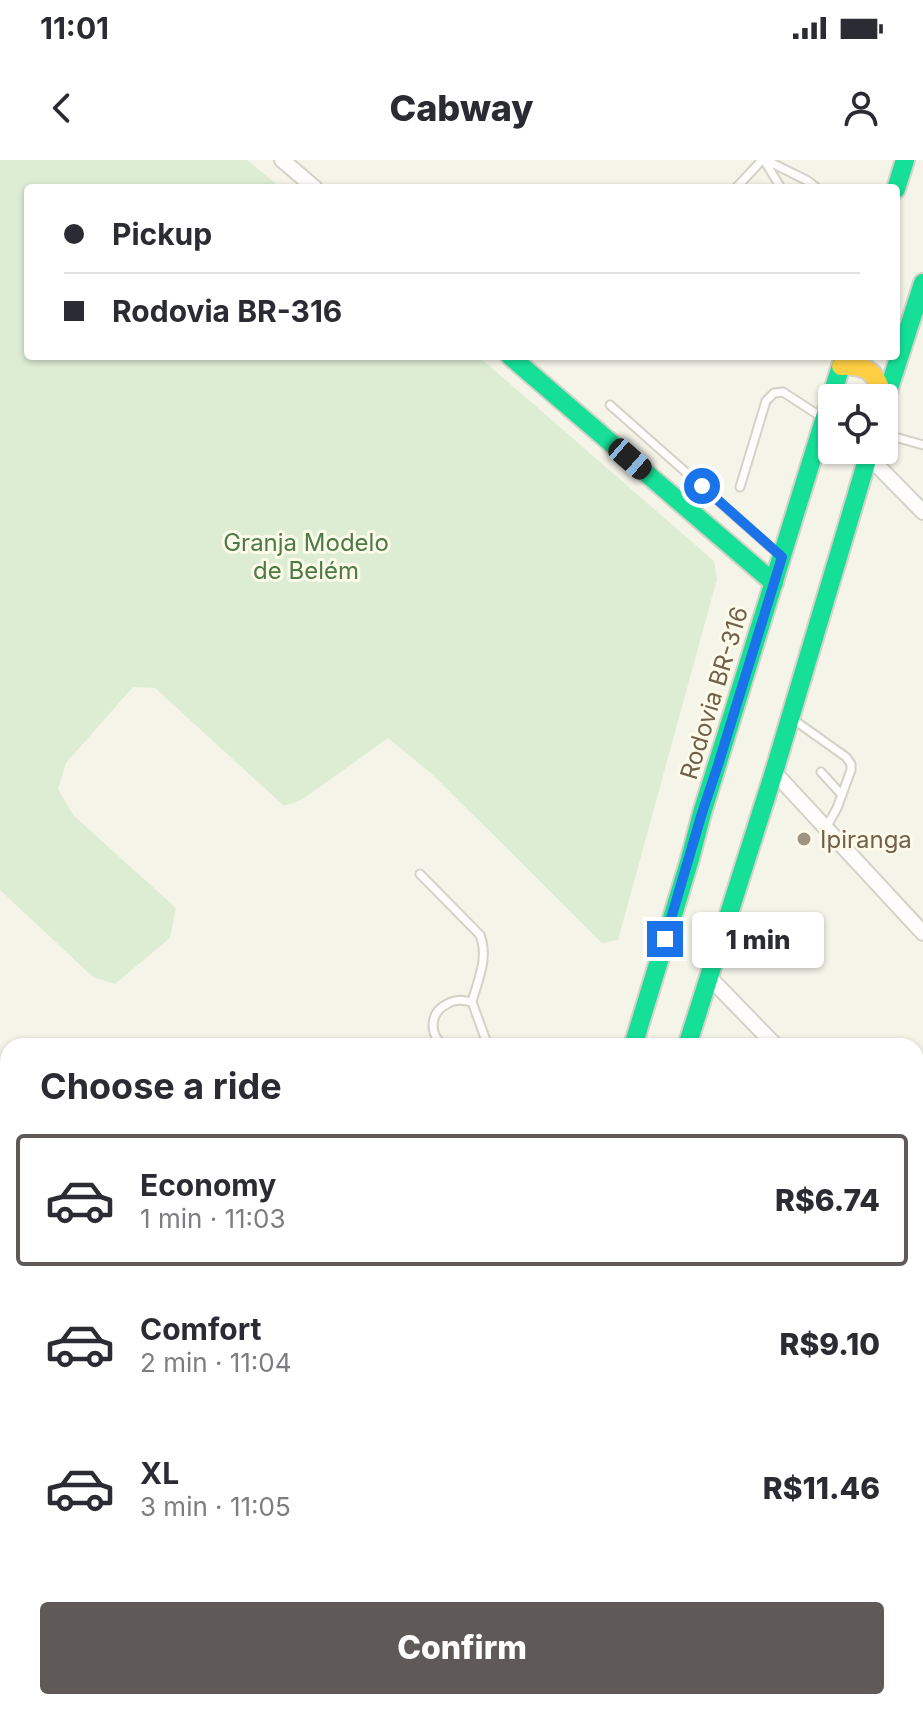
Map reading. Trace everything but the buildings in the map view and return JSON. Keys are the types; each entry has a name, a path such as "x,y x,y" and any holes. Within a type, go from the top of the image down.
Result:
{"main road":[{"path":"898,184 905,160"},
{"path":"900,351 923,283"},
{"path":"515,360 774,583"},
{"path":"889,384 897,360"},
{"path":"843,361 857,364 873,373 877,384"},
{"name":"Rodovia BR-316","path":"836,384 843,361"},
{"name":"Rodovia BR-316","path":"635,1038 818,442"},
{"path":"690,1038 774,772 866,464"}],"street":[{"path":"282,160 310,184"},
{"path":"879,464 923,512"},
{"path":"774,772 923,933"},
{"path":"709,977 768,1038"}],"lane":[{"path":"740,184 764,160"},
{"path":"764,160 779,184"},
{"path":"764,160 812,184"},
{"path":"740,487 766,401 774,393 783,392 818,415"},
{"path":"610,405 782,557"},
{"path":"898,438 923,445"},
{"path":"790,717 846,757 851,764 837,808 826,828"},
{"path":"821,772 842,795"},
{"path":"420,874 480,935 485,946 484,961 472,1002 484,1038"},
{"path":"436,1038 433,1019 439,1009 459,1000 472,1002"}],"green space":[{"name":"Granja Modelo de Belém","path":"0,160 247,160 276,184 24,184 24,360 483,360 714,561 717,579 618,940 602,943 433,775 388,738 303,799 284,806 155,688 133,687 66,763 58,789 73,815 176,908 170,938 115,984 93,977 0,890"}],"traffic: fast":[{"path":"898,184 905,160"},
{"path":"900,354 923,283"},
{"path":"515,360 774,583"},
{"path":"635,1038 843,360"},
{"path":"890,384 898,360"},
{"path":"690,1038 774,772 866,464"}],"traffic: slow":[{"path":"841,366 865,369 879,384"}],"place":[{"name":"Ipiranga","path":"804,839"}],"route":[{"path":"665,939 782,557 702,486"}]}
